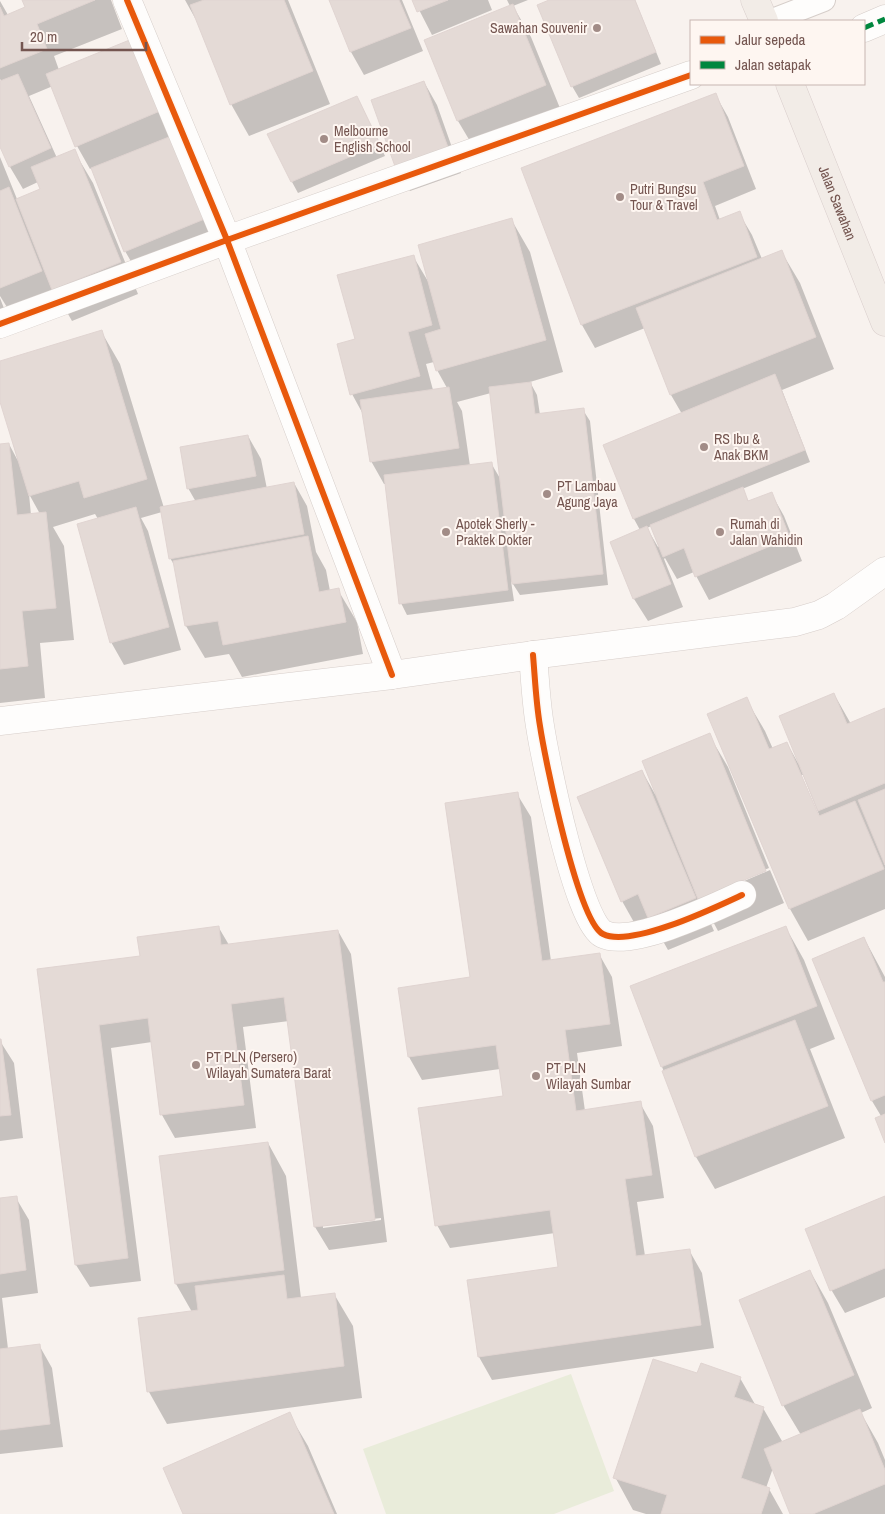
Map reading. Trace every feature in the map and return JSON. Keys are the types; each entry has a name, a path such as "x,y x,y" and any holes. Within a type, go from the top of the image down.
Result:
{"main road":[{"path":"755,0 764,20"},
{"name":"Jalan Sawahan","path":"790,85 885,322"}],"street":[{"path":"127,0 227,240 392,675"},
{"path":"865,28 885,20"},
{"path":"0,324 227,240 690,74"},
{"path":"0,721 392,675 795,622 819,615 836,606 885,571"},
{"path":"533,655 539,724 551,784 578,886 590,920 601,934 612,937 656,930 695,916 742,895"}],"lane":[{"path":"773,20 824,0"}],"green space":[{"path":"571,1374 614,1491 554,1514 386,1514 363,1449"}],"building":[{"path":"22,0 95,0 37,24 47,49 0,68 0,7 4,16 25,7"},
{"path":"204,0 284,0 313,71 230,105 190,5"},
{"path":"329,0 399,0 411,28 350,52"},
{"path":"412,0 448,0 417,12"},
{"name":"Sawahan Souvenir","path":"549,0 635,0 656,52 571,87 537,5"},
{"path":"513,4 546,85 457,121 424,40"},
{"path":"132,39 160,111 75,147 46,74"},
{"path":"18,74 51,148 9,167 0,147 0,81"},
{"path":"424,81 449,150 396,169 371,100"},
{"name":"Putri Bungsu Tour & Travel","path":"716,93 744,166 703,182 717,220 740,211 757,257 581,325 521,168"},
{"name":"Melbourne English School","path":"357,96 380,144 291,182 267,134"},
{"path":"174,135 207,218 124,252 91,168"},
{"path":"75,149 121,262 52,290 16,199 40,189 31,167"},
{"path":"9,187 42,271 0,288 0,191"},
{"path":"512,218 546,340 436,371 425,334 441,329 418,245"},
{"path":"782,250 816,337 670,395 636,308"},
{"path":"414,255 432,325 408,332 420,376 350,395 337,344 355,339 337,275"},
{"path":"102,330 147,479 84,498 79,481 29,496 0,402 0,361"},
{"name":"RS Ibu & Anak BKM","path":"775,374 805,450 633,519 603,445"},
{"name":"PT Lambau Agung Jaya","path":"531,382 535,414 584,408 603,574 512,584 489,387"},
{"path":"449,387 459,448 370,462 360,400"},
{"path":"248,435 256,476 187,489 180,447"},
{"path":"9,443 17,515 46,512 56,608 22,611 28,666 0,669 0,444"},
{"name":"Apotek Sherly - Praktek Dokter","path":"492,462 508,590 399,604 384,475"},
{"path":"294,482 304,534 169,559 160,507"},
{"name":"Rumah di Jalan Wahidin","path":"743,487 748,501 772,492 790,538 695,577 684,548 663,557 650,525"},
{"path":"136,507 169,627 110,643 77,524"},
{"path":"647,526 671,584 633,599 610,542"},
{"path":"308,536 319,592 339,588 346,622 223,645 218,621 185,626 173,561"},
{"path":"834,693 847,724 885,708 885,783 818,811 779,716"},
{"path":"747,697 769,749 787,742 819,816 855,801 884,869 789,909 707,714"},
{"path":"710,733 766,871 698,899 642,761"},
{"path":"642,770 696,898 648,918 638,894 621,902 577,797"},
{"path":"885,789 885,865 858,800"},
{"name":"PT PLN Wilayah Sumbar","path":"518,792 542,961 600,953 610,1024 565,1030 576,1111 641,1101 652,1175 625,1179 636,1256 690,1249 701,1325 478,1357 467,1280 558,1267 550,1210 435,1226 418,1108 503,1096 496,1045 408,1057 398,988 470,977 445,803"},
{"name":"PT PLN (Persero) Wilayah Sumatera Barat","path":"219,926 221,945 338,930 375,1220 314,1227 284,997 231,1004 244,1105 160,1115 148,1018 99,1025 128,1258 75,1265 37,969 140,956 137,937"},
{"path":"786,926 817,1006 661,1067 630,986"},
{"path":"864,937 883,982 885,982 885,1095 871,1101 812,959"},
{"path":"795,1020 828,1106 695,1157 662,1071"},
{"path":"0,1039 11,1115 0,1116"},
{"path":"885,1114 885,1143 875,1118"},
{"path":"268,1142 284,1270 175,1284 159,1156"},
{"path":"17,1196 26,1270 0,1274 0,1198"},
{"path":"885,1196 885,1268 830,1291 805,1229"},
{"path":"810,1270 854,1375 782,1406 739,1300"},
{"path":"284,1275 287,1299 335,1293 344,1366 147,1392 138,1318 198,1310 195,1286"},
{"path":"40,1344 50,1424 0,1430 0,1349"},
{"path":"653,1359 697,1373 701,1363 741,1377 734,1397 764,1407 741,1478 770,1488 761,1514 661,1514 667,1495 613,1478"},
{"path":"860,1409 885,1470 885,1484 813,1514 790,1514 764,1449"},
{"path":"290,1412 334,1514 183,1514 163,1468"}],"marked path":[{"path":"865,28 885,19"}],"cycle path":[{"path":"127,0 227,240 392,675"},
{"path":"0,324 227,240 690,75"},
{"path":"533,655 543,744 556,803 573,872 593,923 603,934 616,937 633,936 673,925 742,895"}],"place":[{"name":"Sawahan Souvenir","path":"597,28"},
{"name":"Melbourne English School","path":"324,139"},
{"name":"Putri Bungsu Tour & Travel","path":"620,197"},
{"name":"RS Ibu & Anak BKM","path":"704,447"},
{"name":"PT Lambau Agung Jaya","path":"547,494"},
{"name":"Apotek Sherly - Praktek Dokter","path":"446,532"},
{"name":"Rumah di Jalan Wahidin","path":"720,532"},
{"name":"PT PLN (Persero) Wilayah Sumatera Barat","path":"196,1065"},
{"name":"PT PLN Wilayah Sumbar","path":"536,1076"}]}
